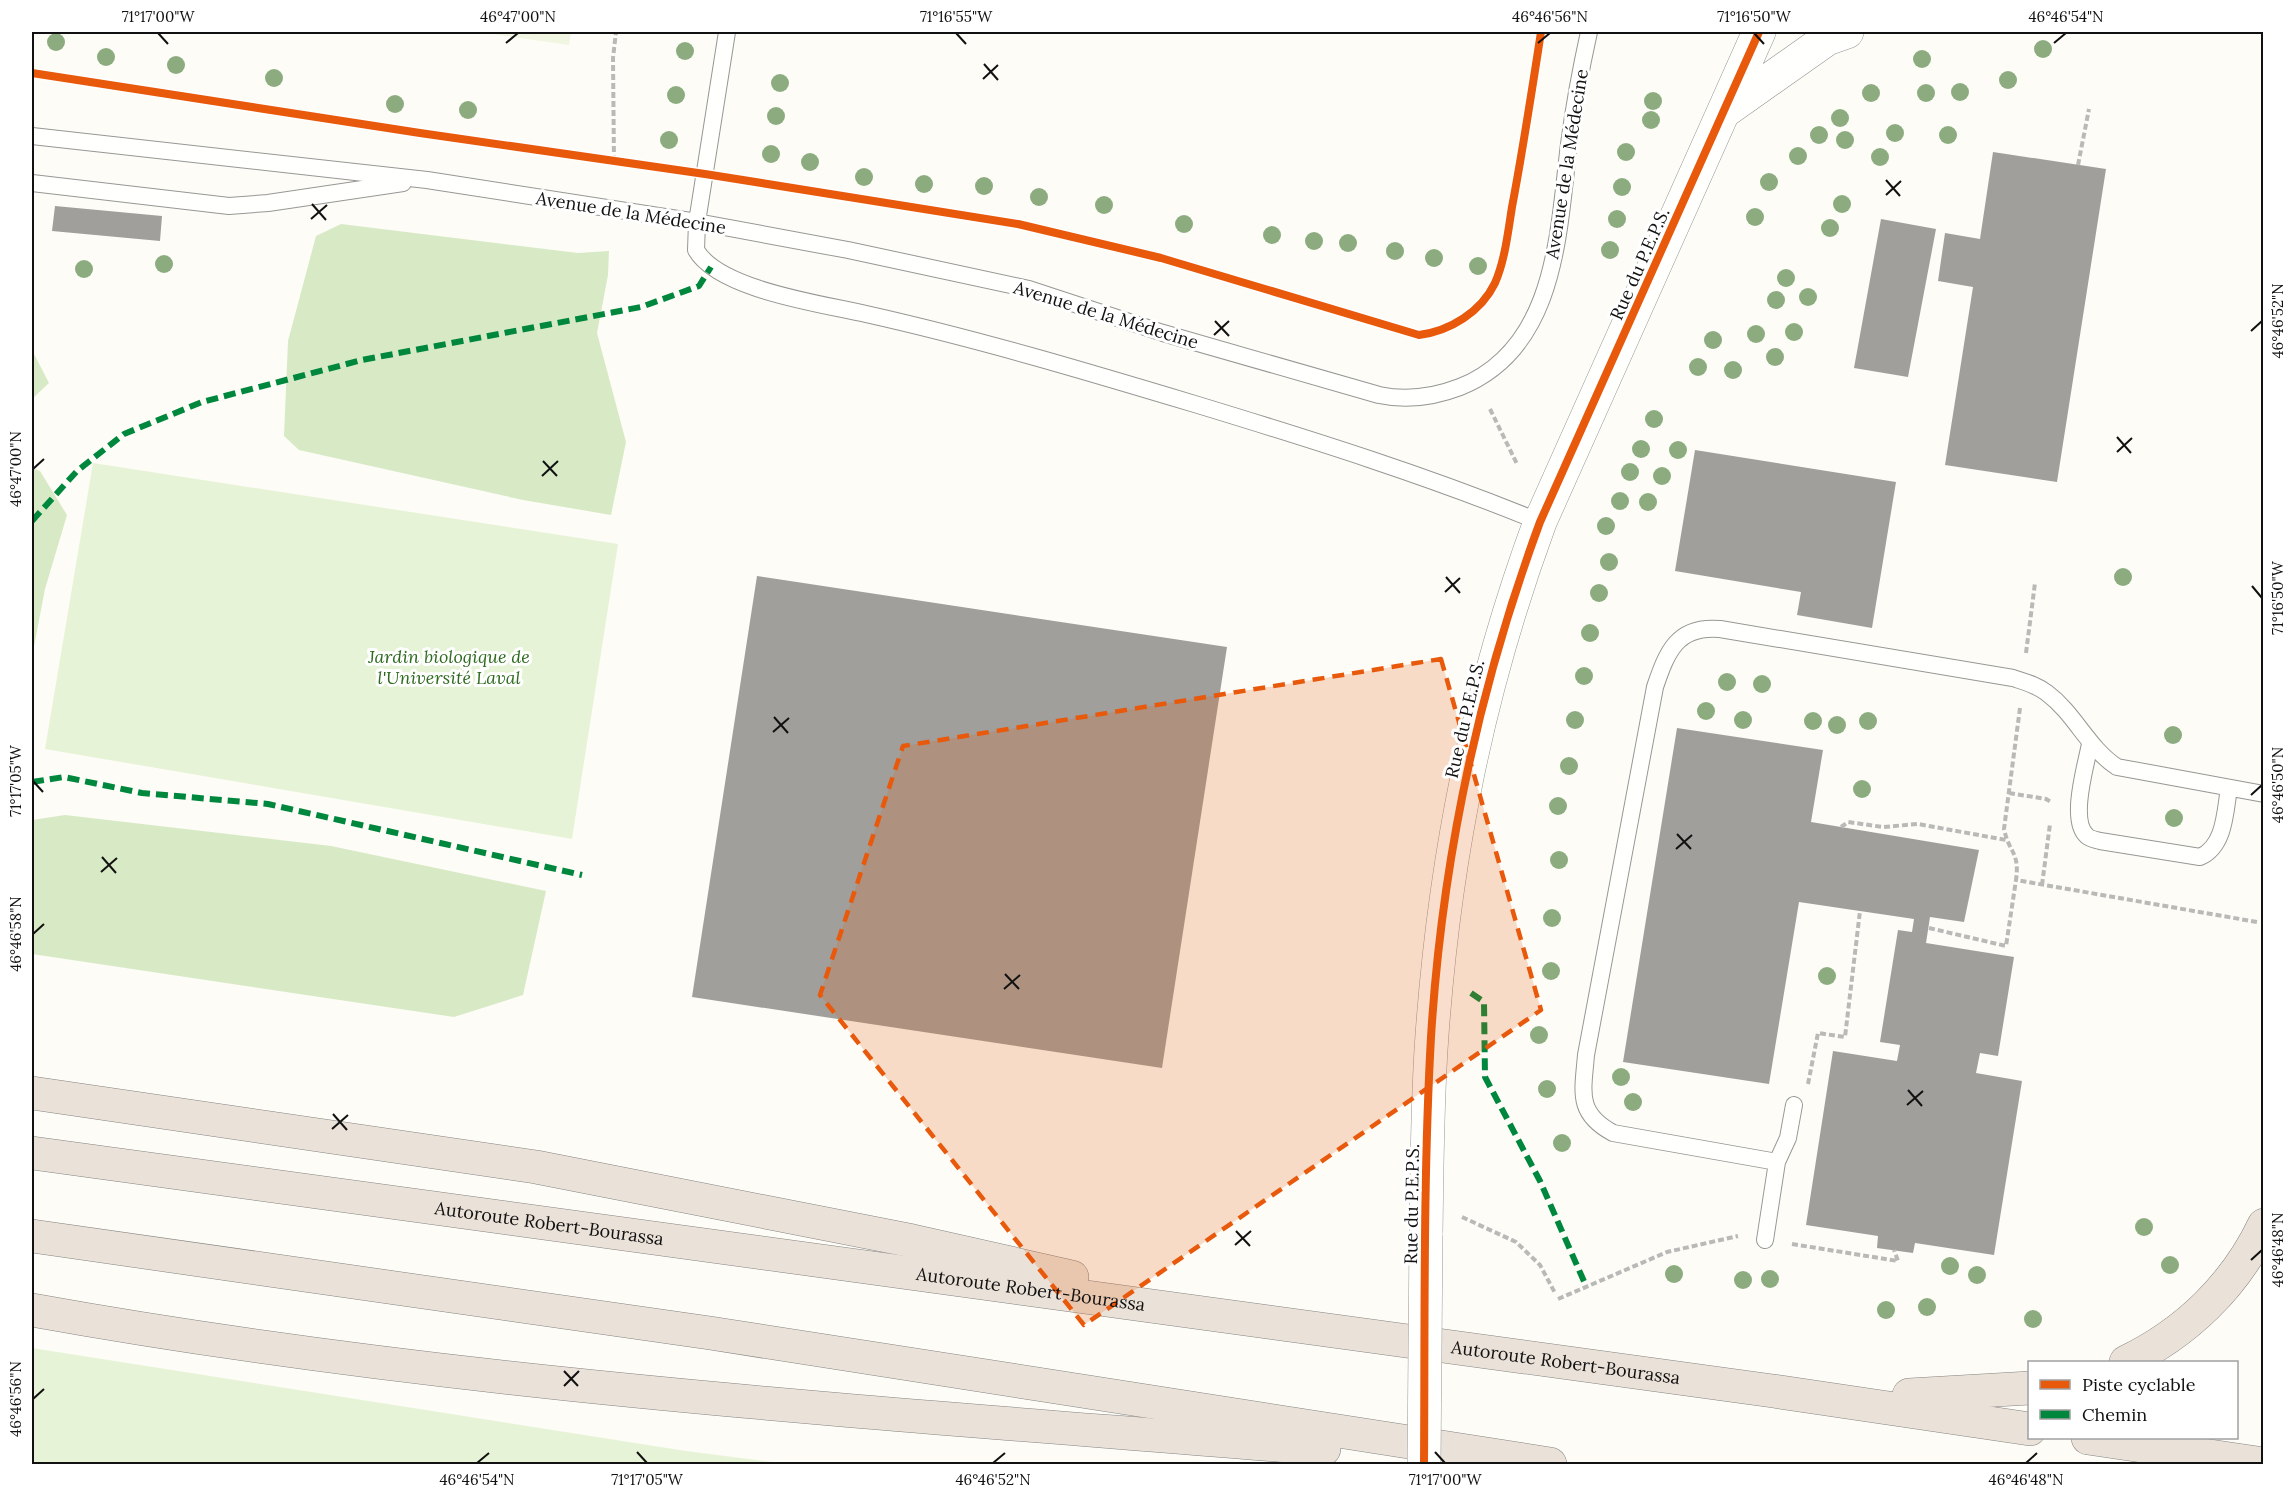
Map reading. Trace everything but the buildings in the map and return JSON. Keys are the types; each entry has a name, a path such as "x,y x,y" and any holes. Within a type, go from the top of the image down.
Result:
{"highway":[{"path":"32,1093 536,1167 913,1241 1290,1326"},
{"name":"Autoroute Robert-Bourassa","path":"32,1153 1773,1391 2028,1429"},
{"path":"2128,1361 2163,1341 2210,1302 2233,1277 2264,1225"},
{"path":"32,1236 711,1333 1550,1464"},
{"path":"32,1310 132,1328 560,1386 1508,1464"},
{"path":"1773,1391 1888,1396 2028,1388"},
{"path":"2101,1439 2264,1464"}],"street":[{"name":"Rue du P.E.P.S.","path":"1424,1464 1431,1037 1440,941 1455,840 1491,670 1512,598 1540,522 1759,32"},
{"path":"1724,112 1827,39 1847,32"}],"lane":[{"path":"727,32 697,222 696,250 701,259 711,267 757,289 973,340 1105,377 1422,475 1540,522"},
{"name":"Avenue de la Médecine","path":"32,136 427,180 697,222 848,250 1029,289 1163,333 1396,399 1446,392 1476,380 1517,346 1532,323 1544,298 1560,220 1570,141 1589,32"},
{"name":"Avenue de la Médecine","path":"32,183 229,206 268,203 427,180"},
{"path":"1777,1162 1613,1133 1598,1125 1588,1113 1582,1094 1586,1055 1655,687 1665,657 1674,644 1688,633 1703,627 1720,629 2013,678 2034,685 2048,694 2102,757 2130,771 2264,794"},
{"path":"2090,744 2078,809 2079,824 2087,836 2100,841 2200,857 2208,854 2217,843 2229,788"},
{"path":"1766,1236 1777,1162 1788,1138 1794,1105"}],"path":[{"path":"614,161 613,58 616,32"},
{"path":"2079,165 2088,109"},
{"path":"602,159 625,162"},
{"path":"1490,410 1517,464"},
{"path":"2009,793 2046,799 2050,801 2053,809"},
{"path":"2042,885 2051,820"},
{"path":"1841,827 1848,822 1883,828 1918,824 2006,840"},
{"path":"1929,928 2006,946 2016,880"},
{"path":"1807,1088 1818,1033 1845,1037 1860,910"},
{"path":"1466,1218 1516,1242 1540,1265 1555,1293"},
{"path":"1558,1299 1667,1252 1766,1236 1898,1261 1894,1250"}],"highlighted area":[{"path":"1441,659 1541,1010 1084,1325 820,995 903,746"}],"green space":[{"path":"479,32 571,32 569,45"},
{"path":"341,224 578,253 609,251 608,275 597,333 626,442 611,515 523,500 299,450 284,436 288,341 316,236"},
{"path":"32,350 49,383 32,399"},
{"name":"Jardin biologique de l'Université Laval","path":"93,463 618,544 572,839 45,749"},
{"path":"32,468 40,471 67,515 45,589 32,657"},
{"path":"65,815 331,846 546,891 523,995 454,1017 32,954 32,820"},
{"path":"32,1348 686,1451 788,1464 32,1464"}],"marked path":[{"path":"32,521 77,471 124,434 202,402 362,360 641,307 699,286 711,267"},
{"path":"32,782 64,777 142,793 268,804 582,875"},
{"path":"1471,993 1484,1002 1485,1077 1540,1181 1586,1286"}],"cycle path":[{"path":"32,73 705,174 1018,224 1161,258 1419,335 1442,329 1463,318 1482,303 1495,283 1506,246 1541,32"},
{"path":"1424,1464 1426,1197 1431,1037 1444,905 1467,775 1499,647 1540,522 1759,32"}]}
